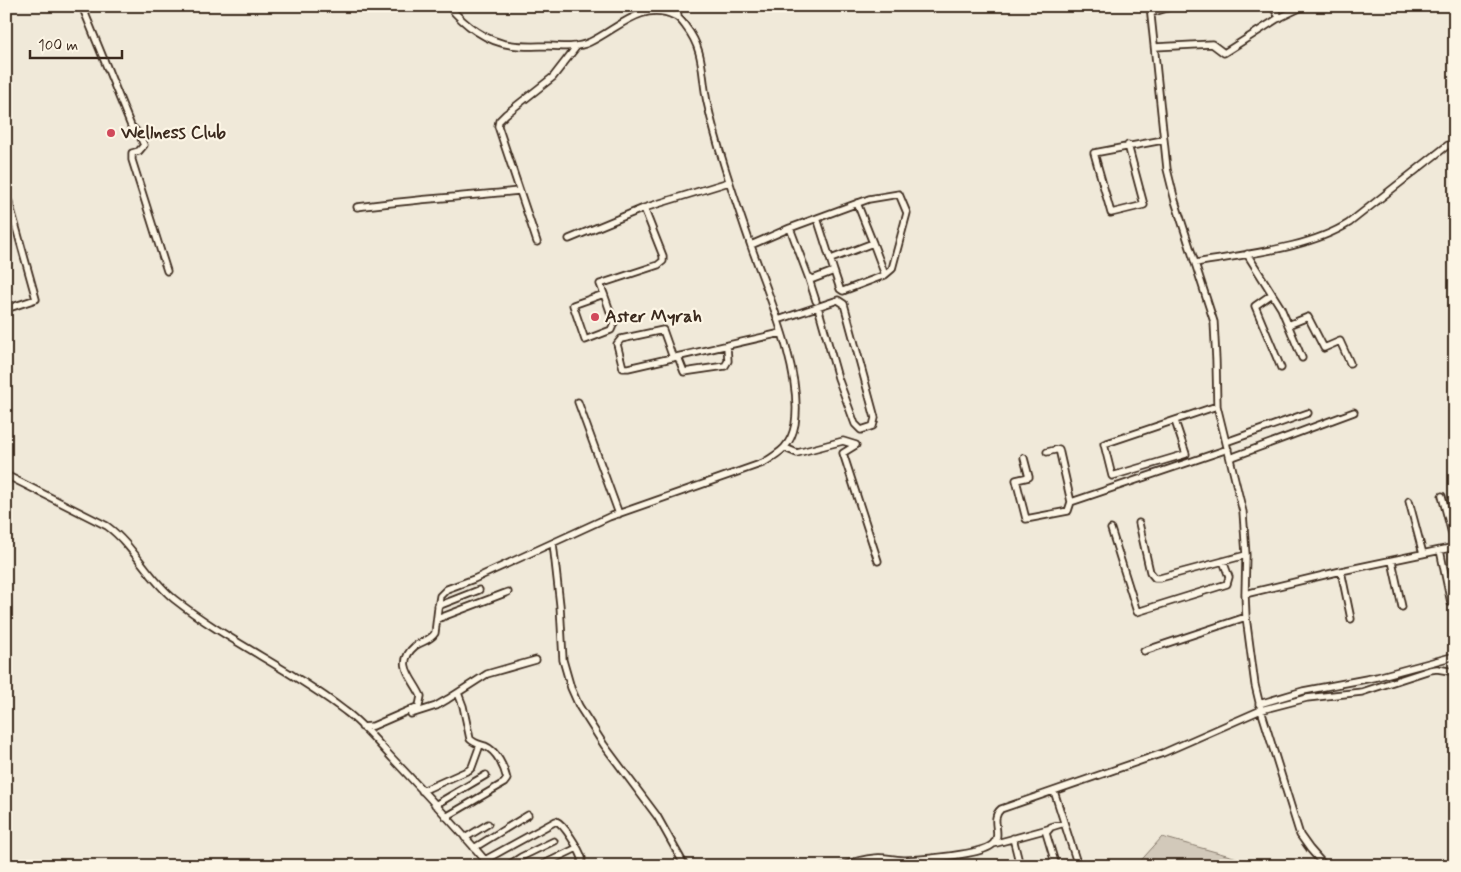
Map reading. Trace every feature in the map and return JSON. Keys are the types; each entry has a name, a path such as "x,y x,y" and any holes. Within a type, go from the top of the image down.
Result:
{"street":[{"path":"82,6 131,126 139,134 144,145 139,151 132,153 132,160 167,271"},
{"path":"449,6 458,18 478,32 495,41 511,46 577,46 590,42 619,24 648,10 664,12 678,17"},
{"path":"426,709 418,690 406,671 405,663 416,645 432,638 437,629 440,596 447,589 619,514 764,463 780,453 791,441 795,423 795,395 778,320 730,182 710,116 700,54 695,40 678,17 677,6"},
{"path":"1173,6 1150,9 1164,140 1170,181 1215,331 1217,406 1243,512 1246,555 1246,617 1255,685 1259,704 1300,835 1325,866"},
{"path":"1272,6 1280,18"},
{"path":"1154,47 1212,44 1224,52 1280,18 1304,6"},
{"path":"537,242 499,132 500,121 506,114 553,77 577,46"},
{"path":"1128,146 1144,205 1111,213 1094,152 1128,146 1164,140"},
{"path":"1196,263 1314,240 1339,230 1448,145"},
{"path":"569,239 644,208 730,182"},
{"path":"357,207 404,200 468,197 519,191"},
{"path":"751,245 790,228 857,203 899,194 906,213 892,269 885,275 843,291 840,289 817,218"},
{"path":"6,199 9,202 36,299 6,309"},
{"path":"857,203 885,275"},
{"path":"604,294 573,306 585,340 614,328 614,323 604,294 600,284 658,265 662,261 663,256 644,208"},
{"path":"778,320 817,304 842,301 846,307 875,418 873,426 861,430 855,424 838,378 817,304 808,276 790,228"},
{"path":"831,259 873,242"},
{"path":"1246,254 1272,294 1302,358"},
{"path":"808,276 813,280 834,271"},
{"path":"1272,294 1255,306 1280,368"},
{"path":"1288,325 1308,317 1324,348 1340,341 1350,364"},
{"path":"727,346 728,360 725,366 684,372 675,358 663,330 621,339 617,344 623,368 675,358 781,333"},
{"path":"578,402 619,514"},
{"path":"1175,420 1186,454 1112,476 1104,444 1175,420 1217,406"},
{"path":"1230,458 1354,412"},
{"path":"1226,442 1308,413"},
{"path":"784,448 797,453 844,441 856,445 843,453 878,561"},
{"path":"1024,458 1029,477 1016,480 1026,519 1068,511 1071,502 1059,449 1047,452"},
{"path":"1071,502 1228,449"},
{"path":"6,475 107,526 118,534 155,581 172,597 217,629 347,712 490,866"},
{"path":"1245,594 1455,546 1442,496"},
{"path":"1409,501 1423,554"},
{"path":"1139,523 1150,572 1156,578 1246,555"},
{"path":"1111,529 1138,612 1228,584 1229,577 1223,561"},
{"path":"553,543 560,605 563,660 571,688 579,706 604,745 657,816 685,866"},
{"path":"1440,550 1451,603"},
{"path":"1392,561 1402,608"},
{"path":"1341,571 1351,619"},
{"path":"438,606 479,590"},
{"path":"437,619 508,592"},
{"path":"1144,651 1246,617"},
{"path":"1259,704 1303,690 1376,677 1455,656"},
{"path":"365,730 426,709 448,699 487,674 536,660"},
{"path":"993,844 997,837 995,819 999,811 1163,753 1261,710 1307,698 1362,692 1430,670 1455,672"},
{"path":"446,817 507,781 505,770 496,754 487,747 474,743 470,739 463,706 458,693"},
{"path":"365,730 415,709 419,706 421,700"},
{"path":"422,791 469,770 472,767 480,744"},
{"path":"435,805 486,775"},
{"path":"1054,791 1078,866"},
{"path":"474,848 528,815"},
{"path":"485,860 556,821 561,823 577,848 582,858 581,866"},
{"path":"842,866 877,858 904,860 937,858 982,850 993,844 1064,823"},
{"path":"465,838 488,824"},
{"path":"1048,828 1046,833 1056,866"},
{"path":"1013,838 1020,866"},
{"path":"507,866 554,841"},
{"path":"540,866 577,848"},
{"path":"937,858 938,866"}],"shaded area":[{"path":"1162,837 1266,866 1136,866"}],"place":[{"name":"Wellness Club","path":"111,133"},
{"name":"Aster Myrah","path":"595,317"}]}
